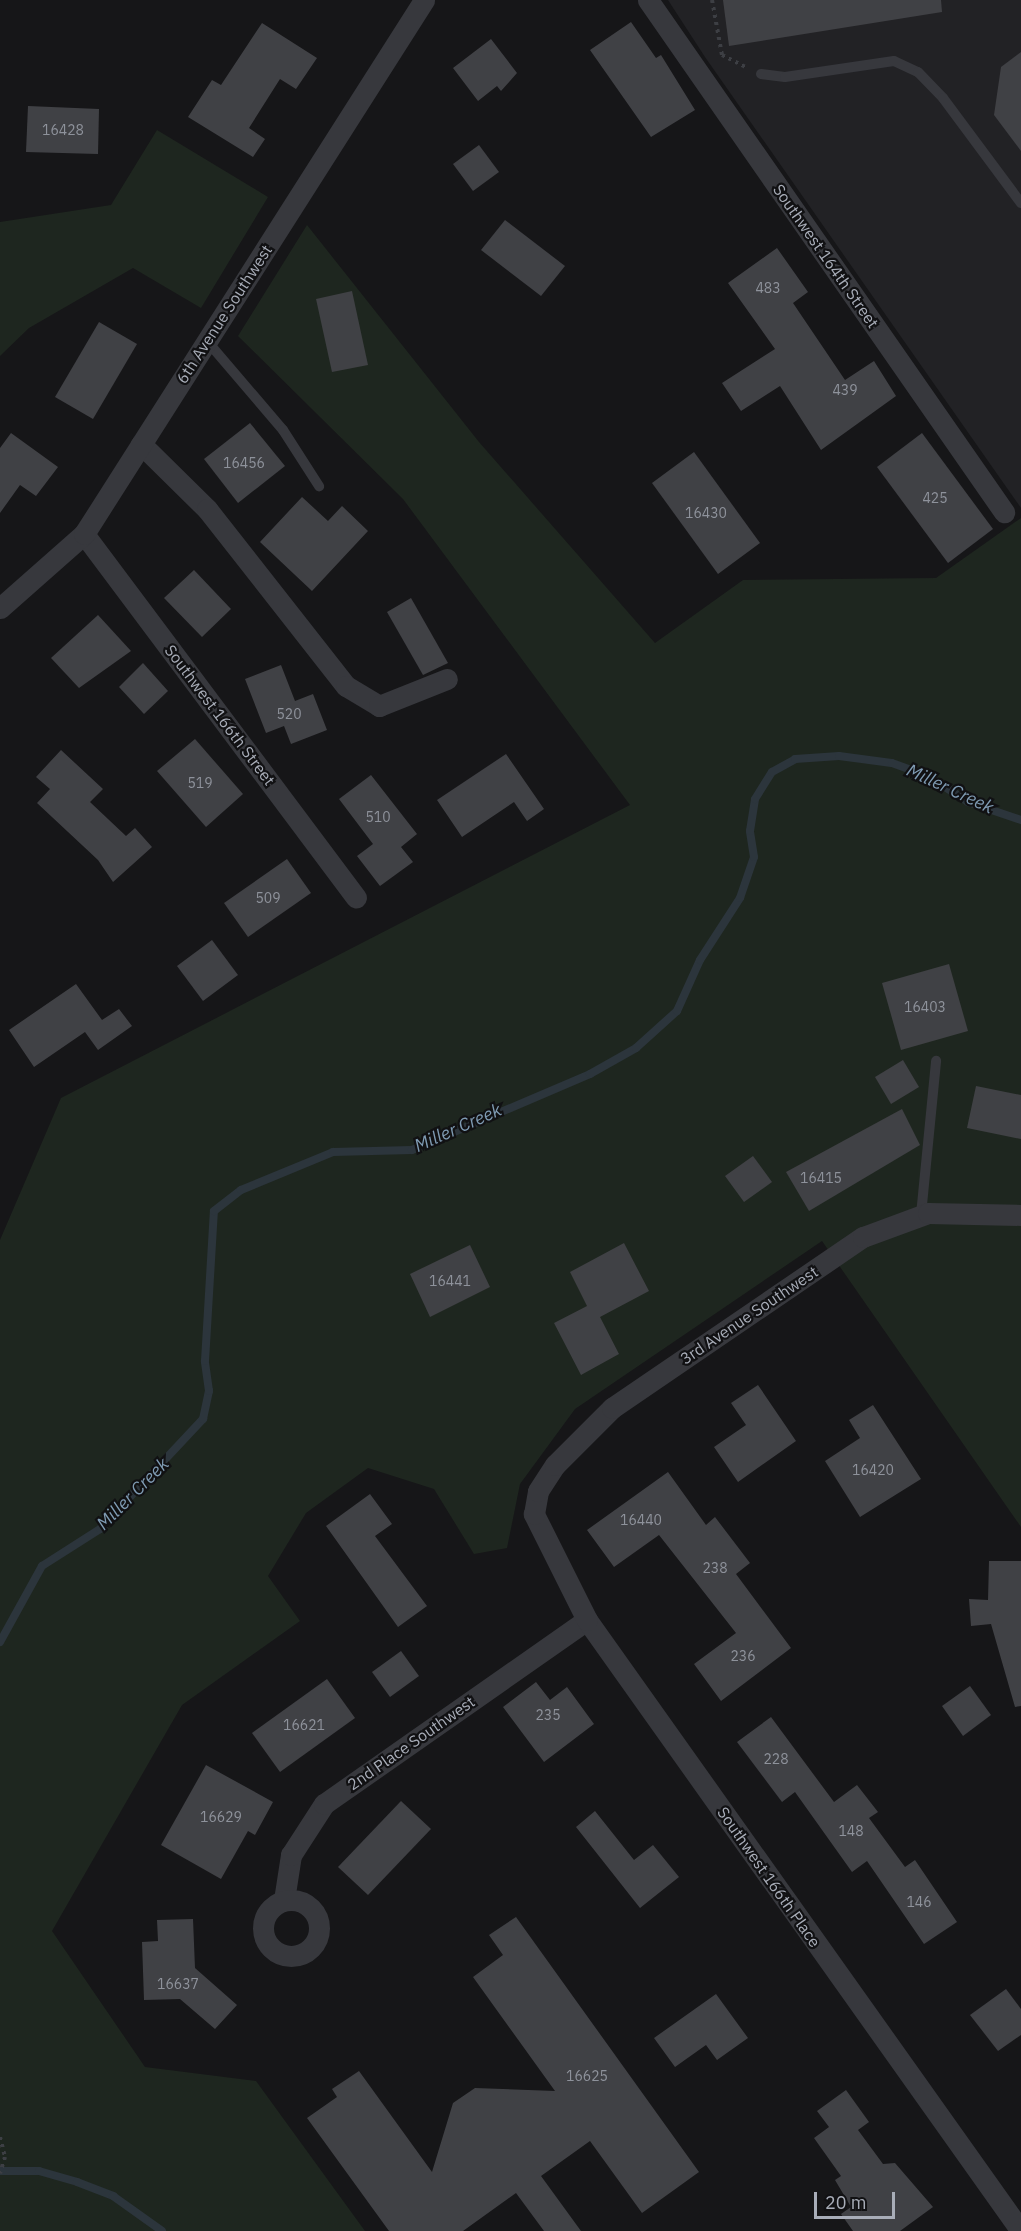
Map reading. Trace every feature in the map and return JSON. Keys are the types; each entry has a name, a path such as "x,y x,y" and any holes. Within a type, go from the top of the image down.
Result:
{"street":[{"name":"6th Avenue Southwest","path":"0,608 84,534 424,0"},
{"name":"Southwest 164th Street","path":"648,0 1004,512"},
{"path":"141,444 207,508 346,686 379,706 447,679"},
{"name":"Southwest 166th Street","path":"84,534 356,897"},
{"name":"3rd Avenue Southwest","path":"534,1514 538,1491 555,1465 612,1408 863,1237 921,1215 957,1211 1021,1215"},
{"name":"Southwest 166th Place","path":"534,1514 587,1620 1021,2231"},
{"name":"2nd Place Southwest","path":"284,1900 291,1855 324,1804 587,1620"}],"lane":[{"path":"761,74 785,77 894,61 918,72 943,98 1021,203"},
{"path":"207,340 283,430 320,486"},
{"path":"921,1215 936,1061"}],"path":[{"path":"712,0 722,55 761,74"},
{"path":"0,2137 5,2157 0,2173"}],"shaded area":[{"path":"668,0 1021,0 1021,508 705,57"},
{"path":"157,130 268,197 201,308 133,268 29,328 0,356 0,222 111,205"},
{"path":"307,225 479,442 655,643 743,580 936,578 1021,518 1021,1527 822,1241 575,1409 520,1484 507,1548 474,1554 434,1489 368,1468 306,1513 268,1576 300,1621 182,1705 52,1931 145,2067 256,2081 365,2231 0,2231 0,1240 61,1098 630,805 403,499 238,336"}],"building":[{"path":"723,0 941,0 942,12 729,46"},
{"path":"631,22 656,58 661,55 695,110 651,137 590,50"},
{"path":"262,23 317,58 296,89 280,79 249,128 265,139 253,157 188,117 212,80 221,85"},
{"path":"491,39 517,73 501,91 497,86 478,101 453,68"},
{"path":"1021,52 1021,151 994,115 1001,67"},
{"path":"28,106 99,109 98,154 26,152"},
{"path":"479,145 499,172 473,191 453,164"},
{"path":"505,220 565,266 541,296 481,250"},
{"path":"777,248 808,292 793,303 845,380 874,361 896,396 821,450 780,386 741,411 722,383 775,349 728,283"},
{"path":"352,291 368,365 332,372 316,299"},
{"path":"99,322 137,344 93,419 55,397"},
{"path":"250,423 285,466 238,503 204,459"},
{"path":"11,433 58,467 36,496 20,485 0,513 0,448"},
{"path":"922,433 993,529 948,563 877,467"},
{"path":"694,452 760,543 718,574 652,483"},
{"path":"302,497 328,521 342,506 368,531 312,591 260,542"},
{"path":"194,570 231,609 202,637 164,598"},
{"path":"411,598 448,663 423,675 387,612"},
{"path":"98,615 131,651 79,688 51,658"},
{"path":"143,663 168,691 144,714 119,687"},
{"path":"281,665 295,701 313,694 327,730 291,744 284,726 266,733 245,679"},
{"path":"195,739 243,794 206,827 157,771"},
{"path":"61,750 103,789 90,802 126,836 135,828 152,847 113,882 98,860 37,803 50,789 36,777"},
{"path":"506,754 544,809 527,821 514,802 462,837 437,800"},
{"path":"371,775 417,834 401,847 413,862 380,886 357,856 373,844 339,799"},
{"path":"287,859 311,893 248,937 224,903"},
{"path":"212,940 238,975 203,1001 177,966"},
{"path":"949,964 968,1031 901,1050 882,983"},
{"path":"76,984 102,1020 119,1009 132,1026 98,1050 85,1032 34,1067 9,1030"},
{"path":"903,1060 919,1087 891,1104 875,1077"},
{"path":"976,1086 1021,1095 1021,1139 967,1128"},
{"path":"902,1109 920,1145 809,1211 786,1172"},
{"path":"753,1156 772,1182 744,1202 725,1176"},
{"path":"624,1243 649,1291 600,1317 619,1354 581,1375 554,1323 587,1306 570,1272"},
{"path":"470,1245 490,1287 430,1317 410,1274"},
{"path":"758,1385 796,1441 738,1482 714,1447 746,1425 731,1403"},
{"path":"873,1405 921,1479 860,1517 825,1461 860,1438 849,1420"},
{"path":"668,1472 706,1525 715,1517 750,1563 736,1574 791,1648 721,1701 694,1664 736,1633 659,1535 614,1567 587,1530"},
{"path":"370,1494 392,1524 375,1536 427,1606 398,1627 326,1526"},
{"path":"989,1561 1021,1561 1021,1706 1015,1707 991,1624 971,1626 969,1599 988,1600"},
{"path":"401,1651 419,1676 390,1697 372,1672"},
{"path":"327,1679 355,1718 280,1772 252,1733"},
{"path":"536,1682 550,1700 567,1687 594,1724 544,1762 503,1707"},
{"path":"970,1686 991,1715 963,1736 942,1706"},
{"path":"771,1717 834,1802 857,1785 878,1812 869,1818 905,1867 915,1860 957,1922 924,1944 867,1861 852,1872 795,1792 782,1802 737,1742"},
{"path":"206,1765 273,1802 255,1835 248,1831 221,1879 161,1845"},
{"path":"401,1801 431,1829 368,1895 338,1867"},
{"path":"595,1811 634,1860 653,1845 679,1877 640,1908 576,1827"},
{"path":"516,1917 699,2172 642,2213 590,2141 541,2176 581,2231 544,2231 516,2193 463,2231 389,2231 307,2118 337,2097 332,2089 359,2071 432,2172 453,2103 475,2088 555,2091 473,1977 503,1955 489,1935"},
{"path":"193,1919 195,1968 237,2005 215,2029 180,1999 144,2000 142,1942 158,1941 157,1920"},
{"path":"1006,1989 1021,2009 1021,2035 998,2051 970,2015"},
{"path":"716,1994 748,2038 717,2060 706,2045 675,2067 654,2038"},
{"path":"846,2090 869,2122 858,2130 883,2164 895,2163 933,2207 900,2231 853,2231 841,2214 851,2207 835,2180 841,2176 814,2138 829,2127 817,2111"}],"waterway":[{"name":"Miller Creek","path":"0,1642 42,1566 100,1529 203,1419 209,1391 205,1361 214,1211 241,1190 333,1152 412,1150 590,1074 636,1048 677,1011 700,960 740,898 754,857 750,831 755,799 772,772 795,759 839,756 892,763 928,776 968,802 1021,820"},
{"path":"0,2171 39,2171 77,2182 113,2196 162,2231"}]}
